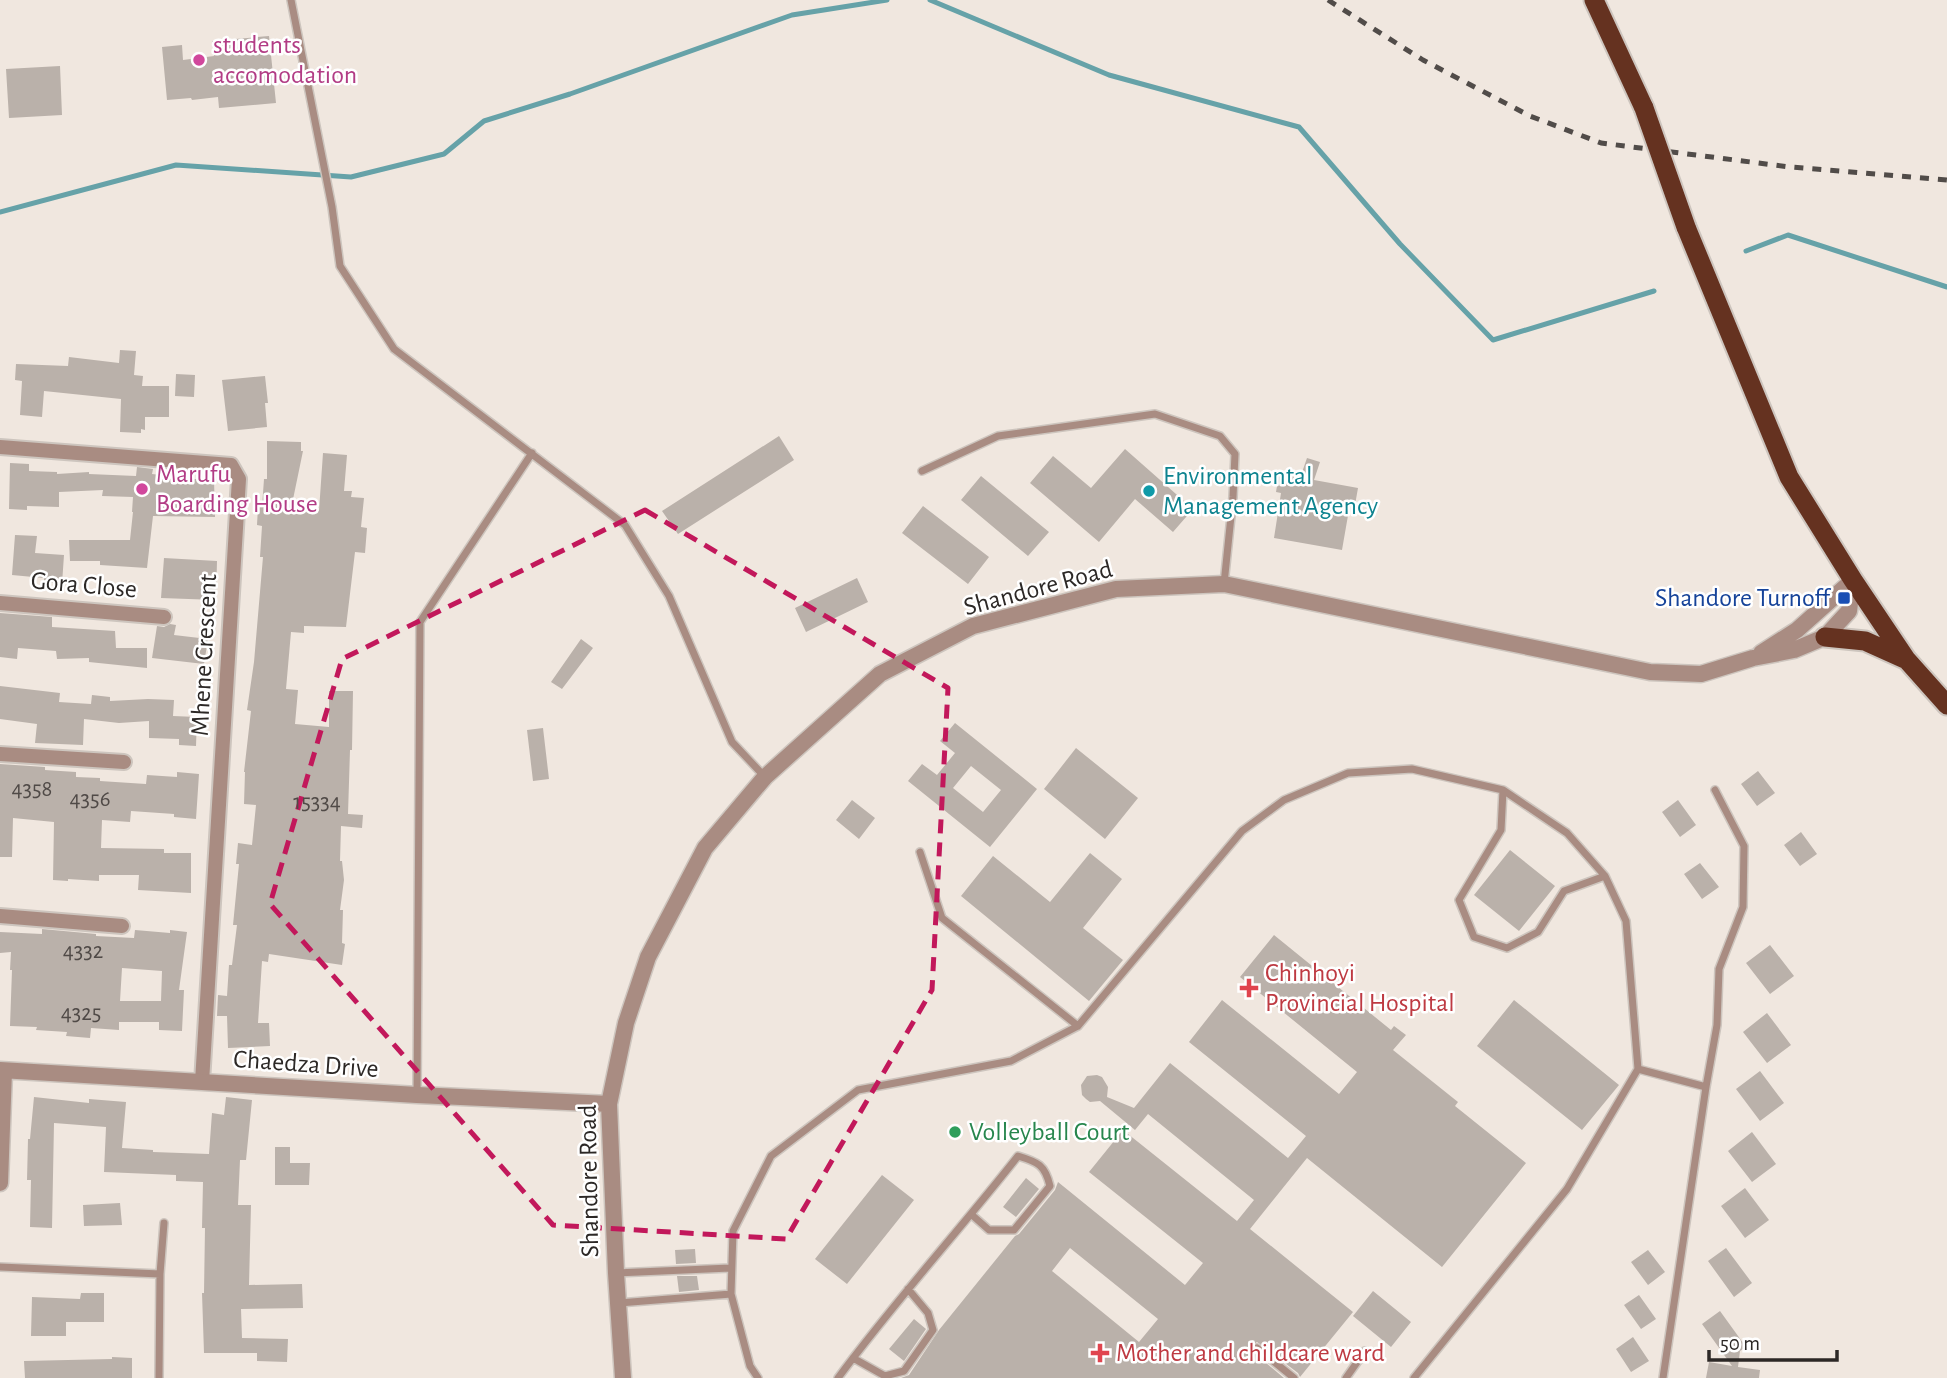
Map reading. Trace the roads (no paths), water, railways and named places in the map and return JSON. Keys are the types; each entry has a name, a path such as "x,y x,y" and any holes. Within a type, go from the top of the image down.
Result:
{"highway":[{"path":"1594,0 1644,108 1686,227 1789,477 1906,659 1947,705"},
{"path":"1825,637 1865,641 1906,659"}],"street":[{"name":"Mhene Crescent","path":"0,447 231,465 239,479 202,1082"},
{"path":"1753,658 1794,650 1825,637 1849,611 1853,580"},
{"path":"1753,658 1797,629 1853,580"},
{"name":"Shandore Road","path":"623,1378 608,1104 626,1023 648,957 705,848 765,776 880,674 973,626 1116,589 1224,584 1650,672 1701,674 1753,658"},
{"name":"Gora Close","path":"0,603 164,617"},
{"path":"0,754 124,762"},
{"path":"0,916 122,926"},
{"path":"0,1183 2,1071"},
{"name":"Chaedza Drive","path":"2,1071 417,1096 608,1104"}],"lane":[{"path":"291,0 332,207 340,266 394,349 625,525 669,596 732,742 765,776"},
{"path":"922,471 998,436 1155,414 1220,436 1236,454 1224,584"},
{"path":"417,1096 420,622 532,453"},
{"path":"758,1378 750,1366 731,1294 730,1268 733,1231 772,1156 858,1090 1011,1061 1078,1026 1242,831 1284,800 1348,773 1412,769 1503,790 1567,833 1605,876 1626,921 1638,1069 1567,1189 1414,1378"},
{"path":"1503,790 1501,830 1459,900 1474,937 1507,948 1538,932 1564,891 1605,876"},
{"path":"1663,1378 1717,1025 1719,969 1743,907 1744,846 1715,790"},
{"path":"920,852 942,918 1078,1026"},
{"path":"1638,1069 1706,1087"},
{"path":"838,1378 1018,1156 1035,1161 1046,1171 1050,1186 1014,1230 989,1230 972,1215"},
{"path":"159,1378 160,1274 164,1223"},
{"path":"0,1266 160,1274"},
{"path":"616,1273 730,1268"},
{"path":"853,1358 885,1377 904,1371 933,1330 928,1313 908,1289"},
{"path":"619,1303 731,1294"},
{"path":"1257,1348 1294,1378"},
{"path":"1346,1378 1365,1351"}],"waterway":[{"path":"0,212 176,165 351,177 444,154 484,121 570,94 792,15 887,0"},
{"path":"930,0 1109,75 1299,127 1400,244 1493,340 1654,291"},
{"path":"1746,251 1788,235 1947,287"}],"railway":[{"path":"1328,0 1423,60 1530,116 1601,143 1790,167 1947,180"}],"place":[{"name":"students accomodation","path":"199,60"},
{"name":"Marufu Boarding House","path":"142,489"},
{"name":"Environmental Management Agency","path":"1149,491"},
{"name":"Shandore Turnoff","path":"1844,598"},
{"name":"Chinhoyi Provincial Hospital","path":"1249,988"},
{"name":"Volleyball Court","path":"955,1132"},
{"name":"Mother and childcare ward","path":"1100,1353"}]}
